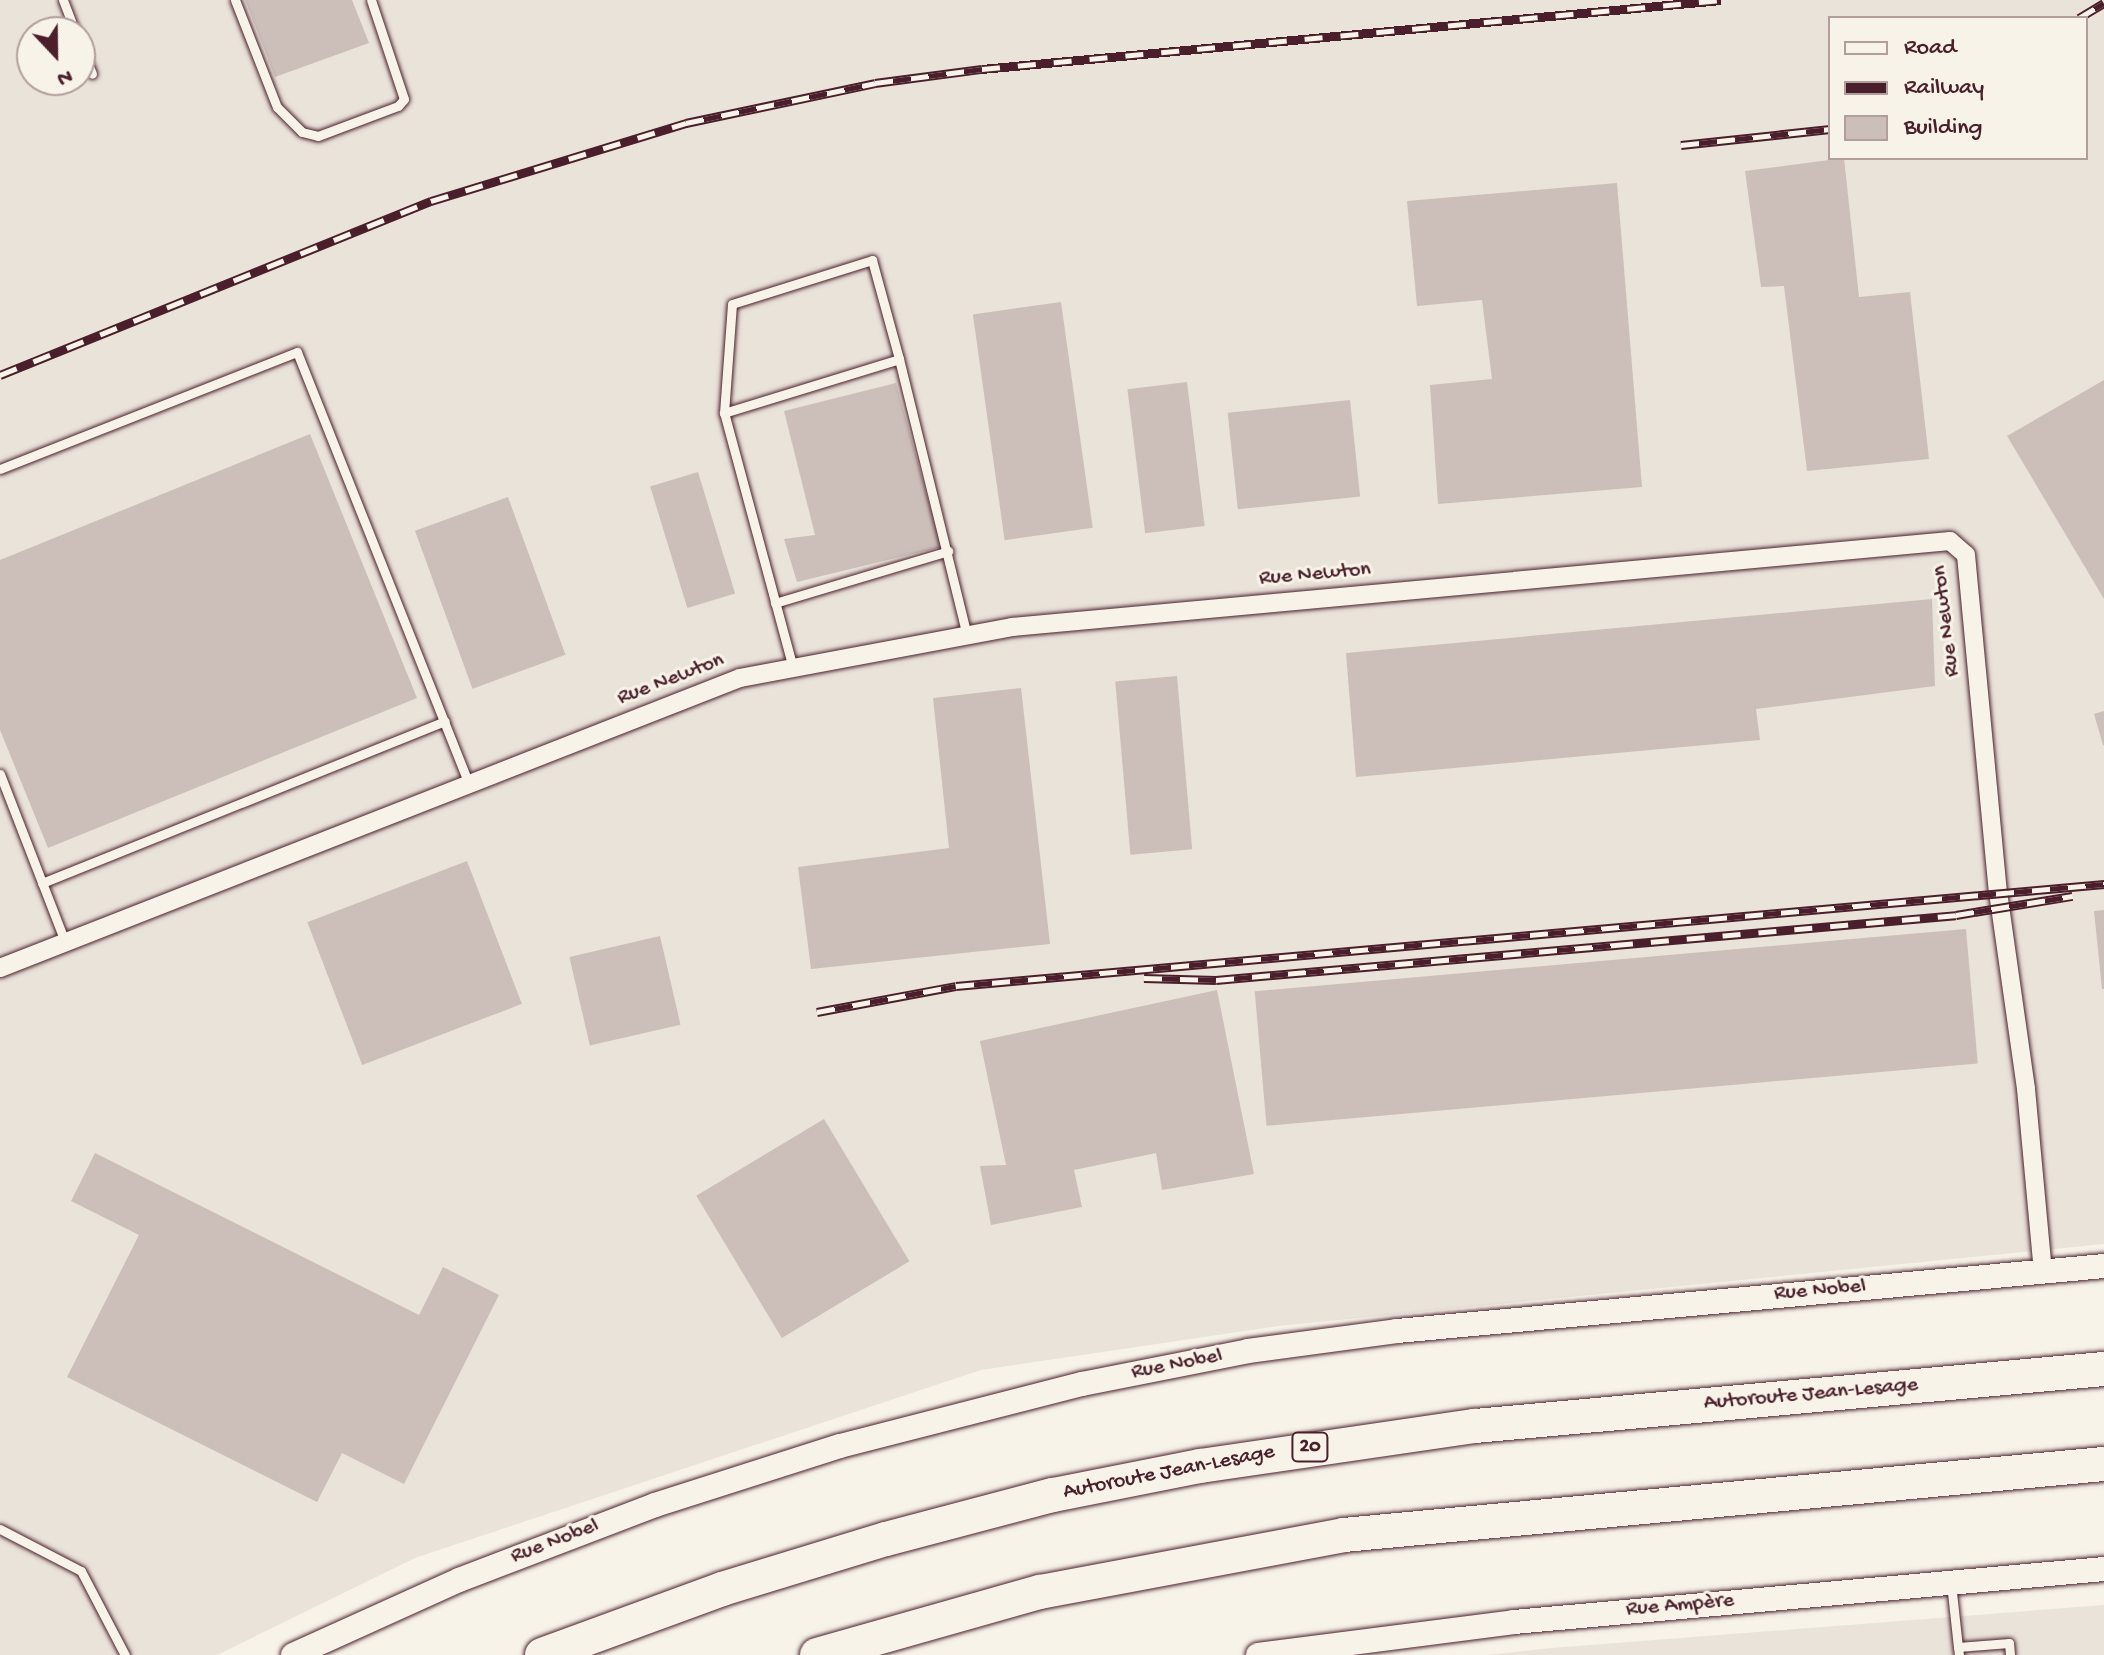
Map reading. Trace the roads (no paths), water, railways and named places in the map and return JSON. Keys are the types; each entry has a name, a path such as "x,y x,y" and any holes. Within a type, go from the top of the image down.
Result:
{"highway":[{"name":"Autoroute Jean-Lesage","path":"542,1655 722,1589 886,1539 1053,1495 1212,1463 1506,1422 2104,1369"},
{"path":"817,1655 1040,1592 1344,1535 2104,1464"}],"street":[{"name":"Rue Newton","path":"0,968 740,678 1012,627 1950,541 1966,555 1998,892 2026,1089 2043,1272"},
{"name":"Rue Nobel","path":"293,1655 459,1580 655,1505 840,1446 1082,1384 1248,1351 1397,1331 2104,1266"},
{"name":"Rue Ampère","path":"1258,1655 1499,1623 2104,1569"}],"lane":[{"path":"235,0 277,107 302,132 318,136 398,106 404,99 371,0"},
{"path":"793,668 724,413 732,304 872,260 967,635"},
{"path":"0,469 297,352 469,785"},
{"path":"724,413 899,359"},
{"path":"775,603 948,551"},
{"path":"42,883 445,721"},
{"path":"0,774 65,942"},
{"path":"0,1529 81,1571 125,1655"},
{"path":"1951,1582 1958,1651 2009,1643 2010,1655"}],"railway":[{"path":"0,375 431,201 686,123 875,83 982,69 1721,0"},
{"path":"2082,16 2104,3"},
{"path":"1681,145 1828,129"},
{"path":"817,1012 956,986 2104,884"},
{"path":"1144,978 1216,980 1956,915 2072,896"}]}
